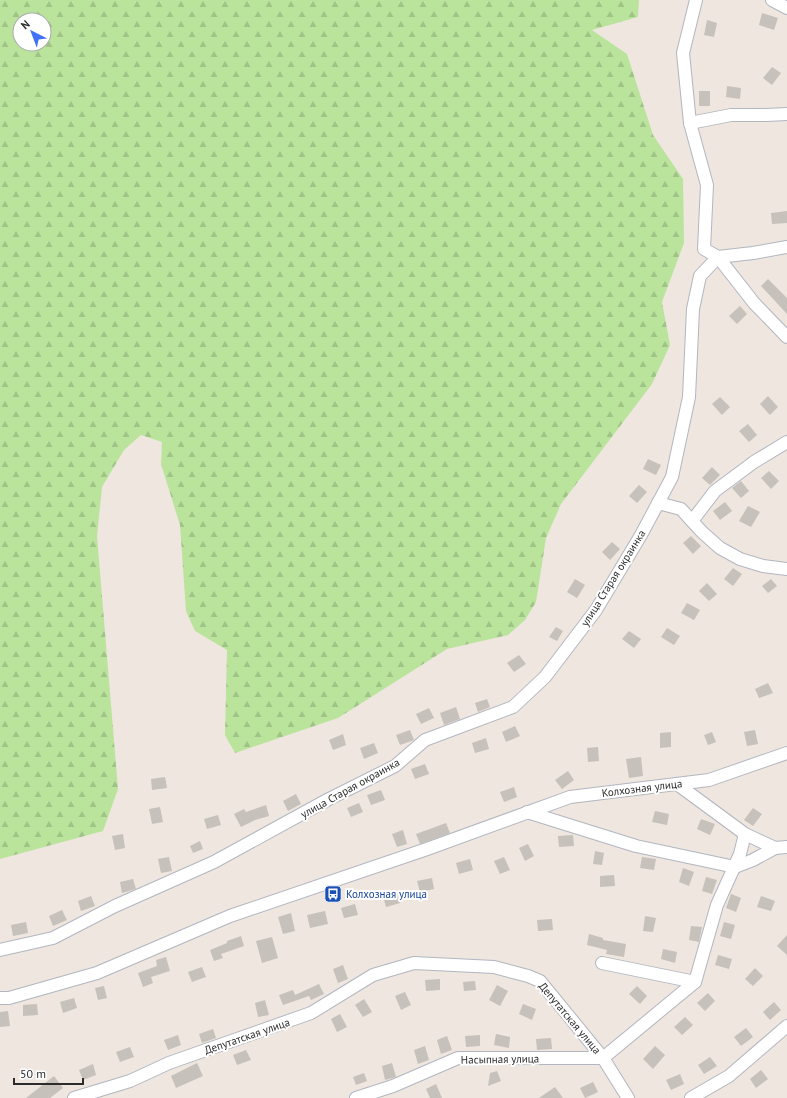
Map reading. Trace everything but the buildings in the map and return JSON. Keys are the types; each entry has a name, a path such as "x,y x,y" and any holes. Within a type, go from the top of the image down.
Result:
{"street":[{"path":"696,0 683,53 690,123 707,185 704,250 718,257 754,304 787,337"},
{"path":"772,0 787,8"},
{"path":"690,123 731,115 787,114"},
{"path":"718,257 787,247"},
{"name":"улица Старая окраинка","path":"0,950 53,938 115,906 214,862 329,799 395,766 425,740 513,707 545,677 596,610 641,535 672,477 689,397 694,309 700,276 718,257"},
{"path":"692,521 715,491 754,462 787,442"},
{"path":"658,503 682,509 702,532 720,548 740,559 763,566 787,569"},
{"name":"Колхозная улица","path":"0,998 9,998 97,973 230,916 427,849 570,797 709,780 787,753"},
{"path":"677,784 746,834 774,848"},
{"path":"527,812 636,846 735,867 753,860 774,848 787,847"},
{"path":"602,963 695,982 717,905 735,867 746,834"},
{"name":"Депутатская улица","path":"74,1098 130,1081 169,1063 311,1014 373,974 414,963 494,967 528,976 540,981 603,1058 695,982"},
{"path":"691,1098 729,1076 787,1026"},
{"name":"Насыпная улица","path":"356,1098 393,1086 458,1058 603,1058"},
{"path":"603,1058 628,1098"}],"green space":[{"path":"0,0 639,0 638,17 592,30 627,54 653,135 683,179 684,243 662,302 670,345 652,384 561,504 546,538 536,602 525,620 508,635 447,649 338,718 235,753 225,735 227,650 195,631 186,611 180,525 161,464 162,442 141,435 124,450 102,487 97,536 118,789 103,831 0,859"}],"place":[{"name":"Колхозная улица","path":"333,894"}]}
